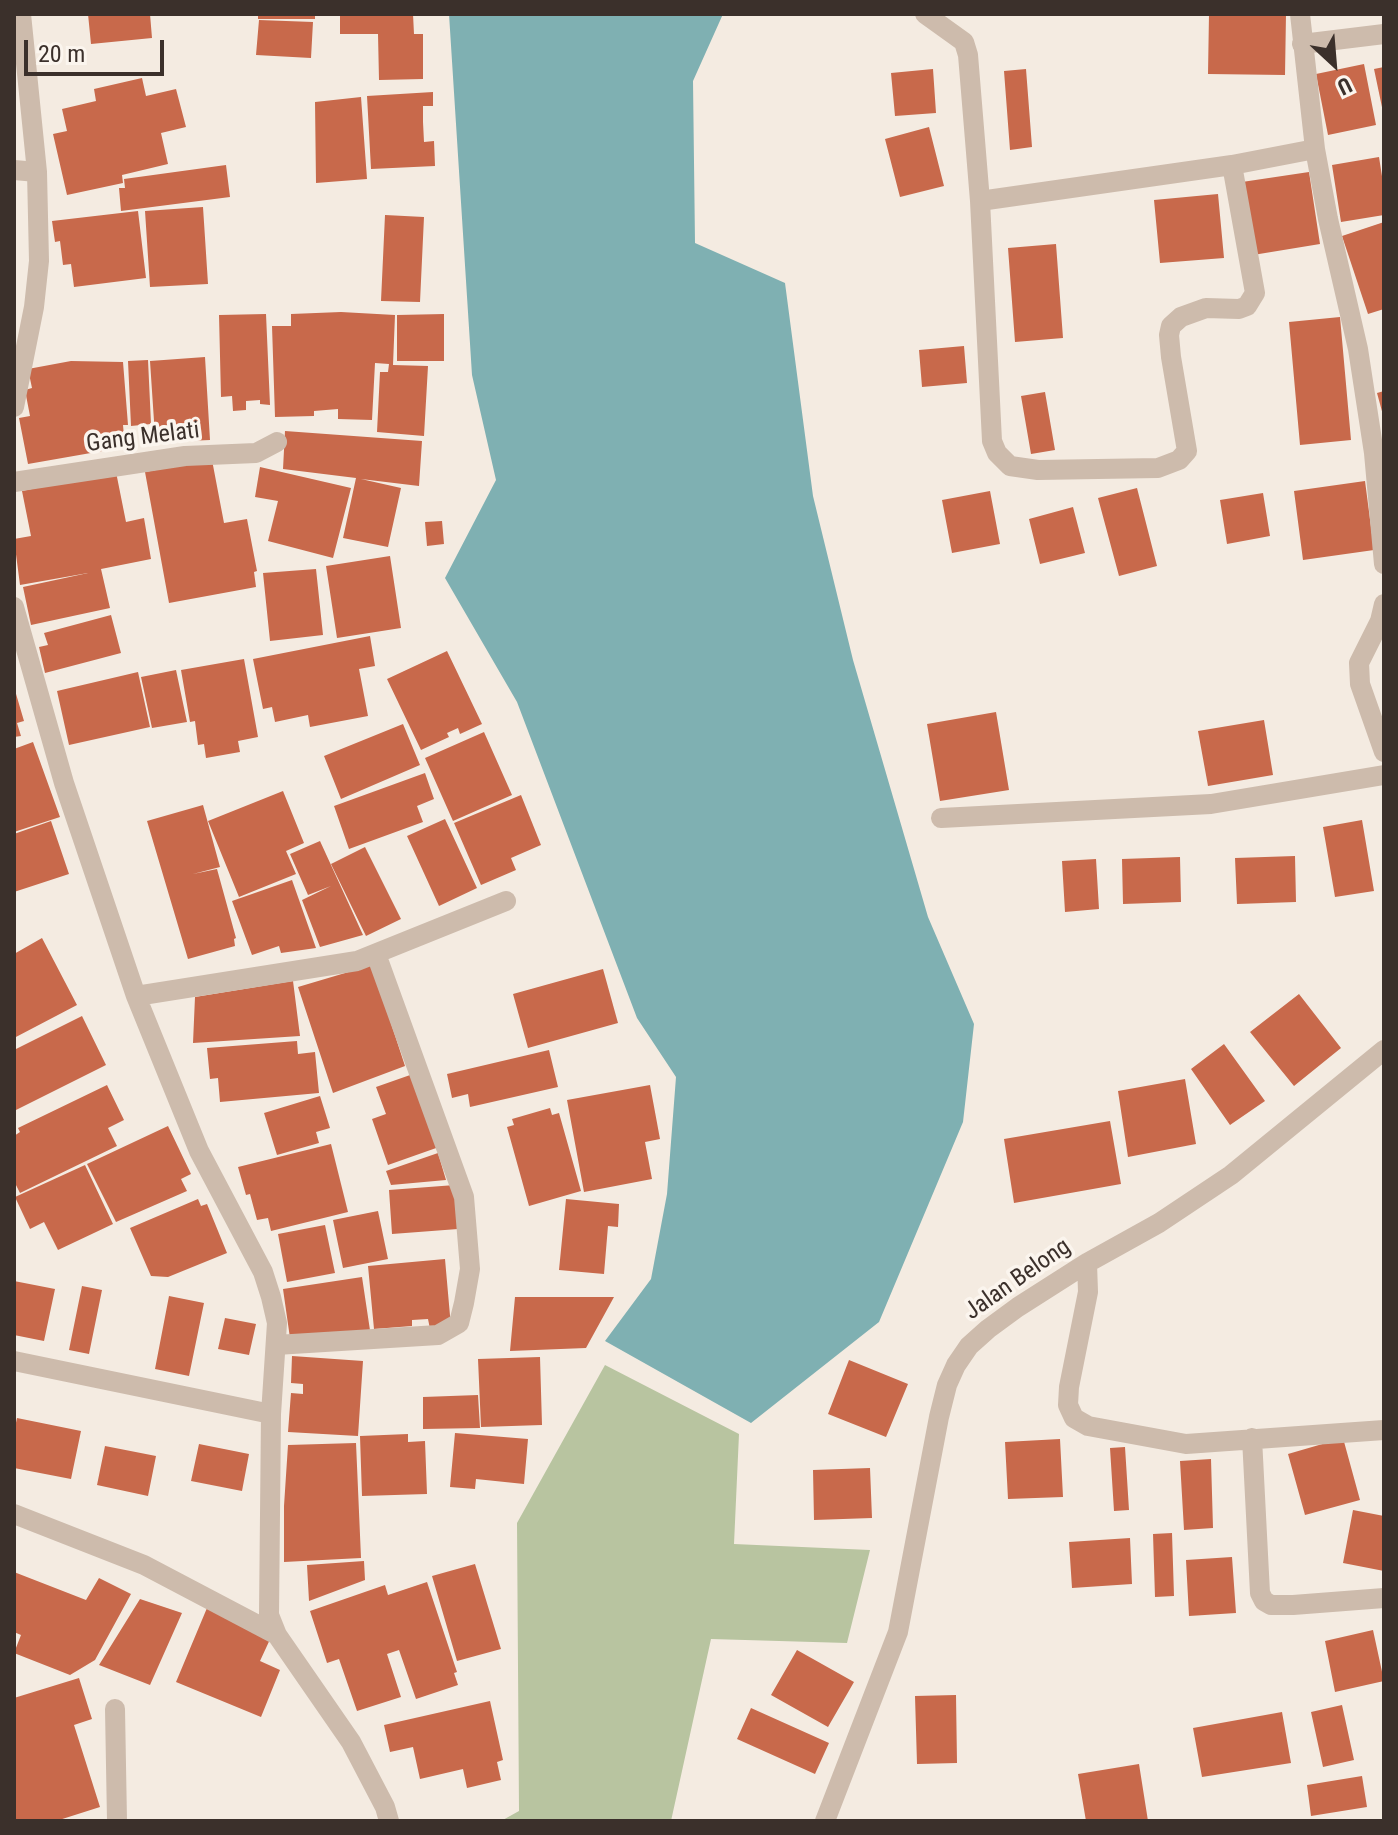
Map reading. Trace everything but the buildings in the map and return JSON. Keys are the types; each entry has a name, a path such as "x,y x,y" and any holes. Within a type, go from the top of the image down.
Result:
{"street":[{"path":"14,407 34,307 39,261 37,172 21,14"},
{"path":"925,14 964,42 968,55 980,201 992,441 997,453 1010,466 1038,470 1158,468 1179,460 1187,451 1171,357 1171,326 1181,317 1206,308 1239,309 1247,306 1255,293 1232,165"},
{"path":"1300,14 1315,149 1334,250 1358,349 1374,453 1384,564"},
{"path":"1302,44 1384,34"},
{"path":"980,201 1232,165 1315,149"},
{"path":"14,170 37,172"},
{"name":"Gang Melati","path":"14,482 185,456 256,453 277,442"},
{"path":"1384,604 1380,621 1359,663 1360,684 1384,752"},
{"path":"14,607 17,631 64,783 136,996 199,1151 263,1272 277,1323 271,1414 269,1615 277,1635 351,1742 385,1807 389,1821"},
{"path":"941,818 1211,804 1384,775"},
{"path":"136,996 357,961 506,901"},
{"path":"276,1345 438,1335 459,1323 470,1269 464,1197 376,954"},
{"name":"Jalan Belong","path":"825,1821 898,1632 939,1417 947,1385 969,1346 988,1329 1087,1263 1159,1223 1231,1175 1384,1050"},
{"path":"1087,1263 1088,1292 1068,1405 1074,1418 1088,1426 1186,1444 1384,1430"},
{"path":"14,1361 271,1414"},
{"path":"1252,1438 1260,1593 1264,1601 1271,1605 1293,1605 1384,1598"},
{"path":"14,1514 144,1565 277,1635"},
{"path":"115,1709 117,1821"}],"green space":[{"path":"605,1365 739,1434 734,1544 870,1550 847,1643 711,1639 671,1821 501,1821 519,1811 517,1523"}],"water":[{"path":"449,14 723,14 693,81 695,243 785,283 813,496 853,660 928,917 974,1024 963,1122 879,1322 751,1423 605,1341 651,1279 667,1194 676,1077 637,1018 517,702 445,578 496,480 472,375"}]}
